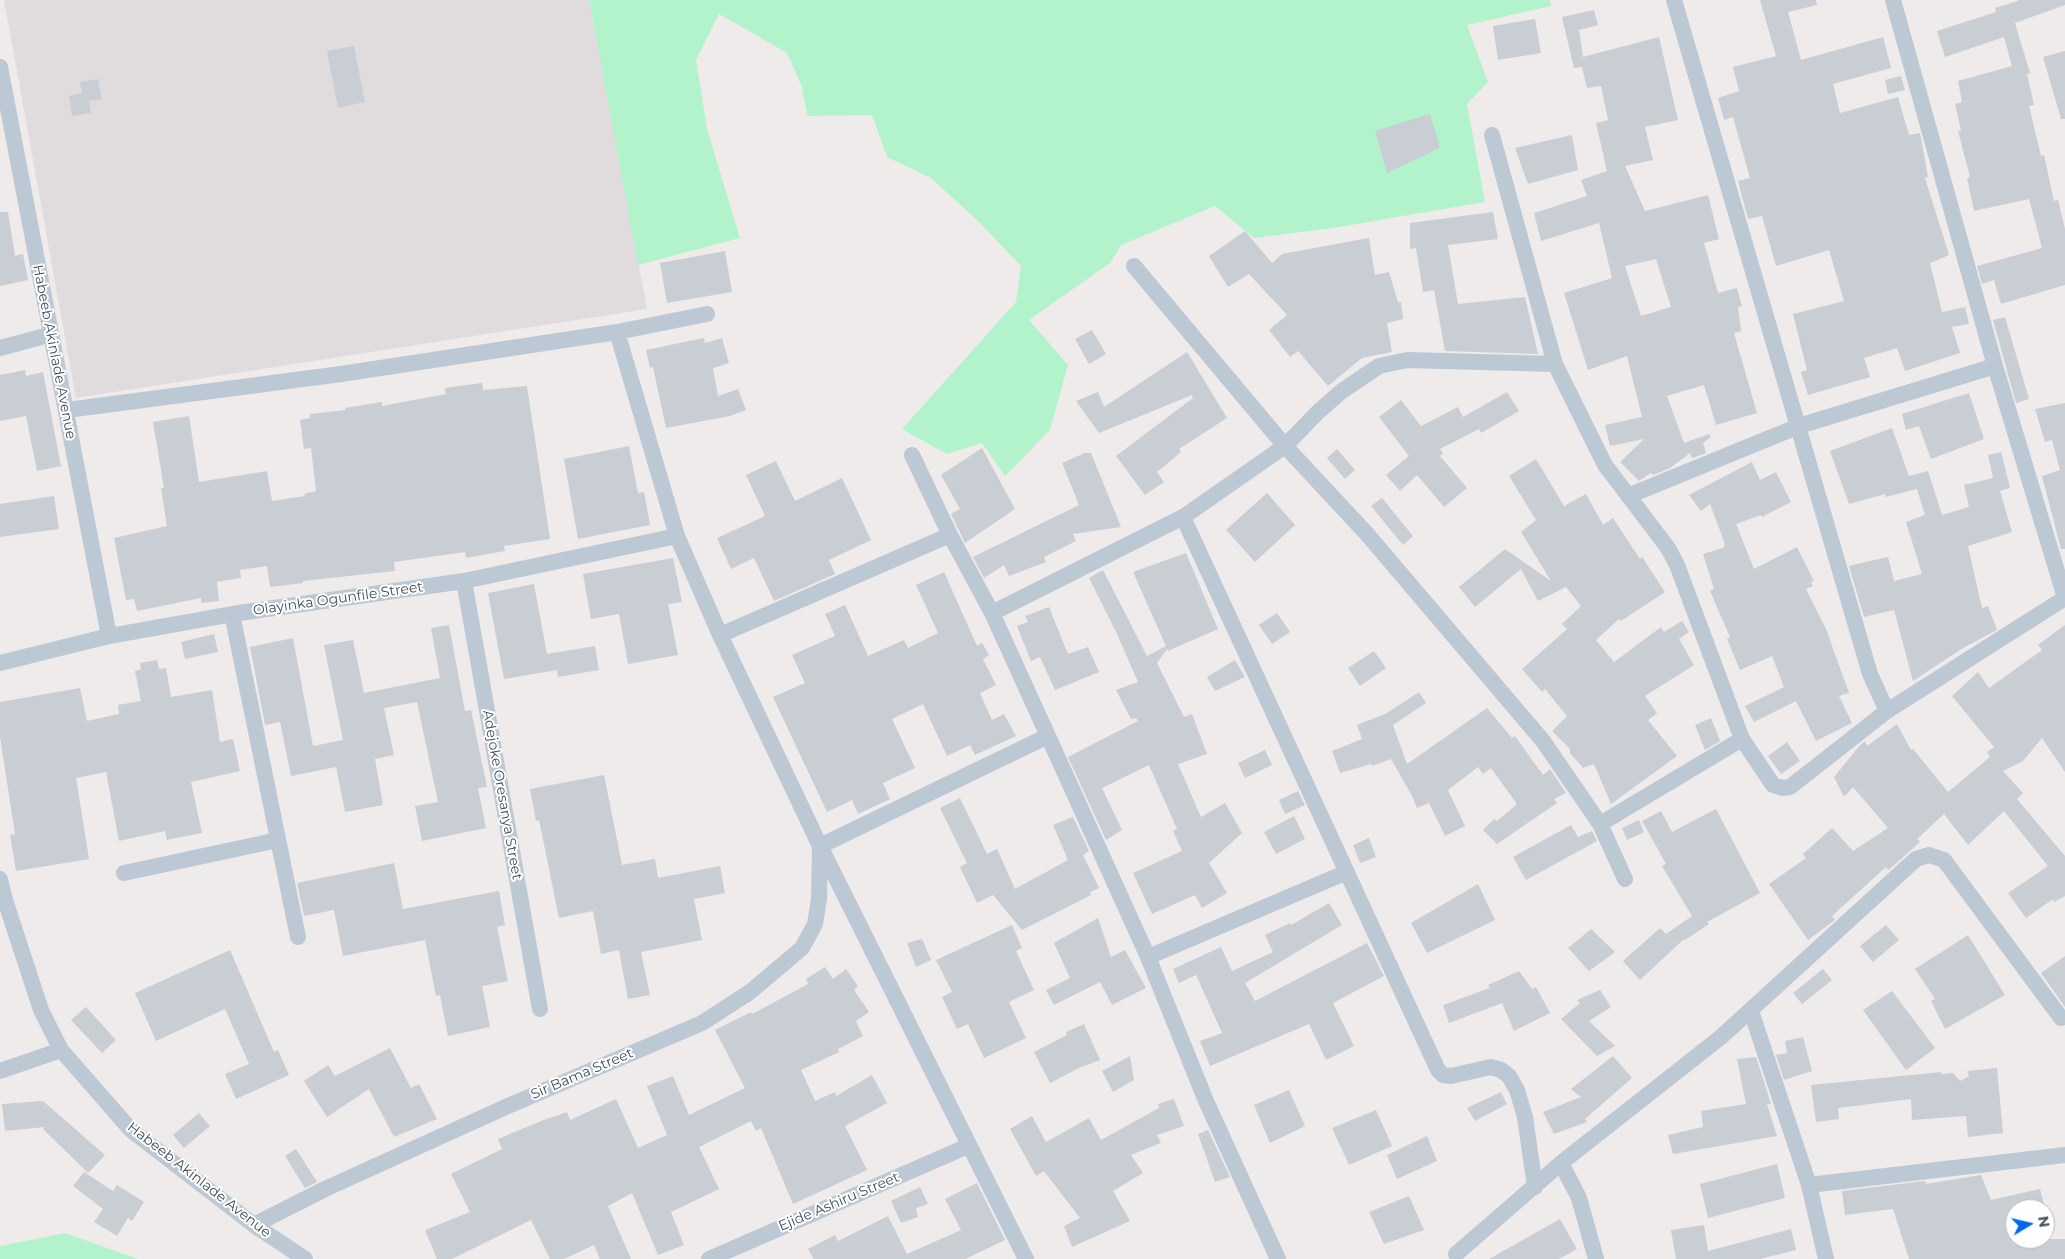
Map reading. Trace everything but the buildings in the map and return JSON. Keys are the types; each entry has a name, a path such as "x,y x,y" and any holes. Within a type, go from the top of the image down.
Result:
{"street":[{"path":"1674,0 1870,674 1887,711"},
{"path":"1492,134 1555,364 1605,465 1658,532 1677,566 1742,739 1773,785 1782,788 1790,787 1887,711 2065,598 1995,366 1893,0"},
{"name":"Habeeb Akinlade Avenue","path":"0,67 109,636"},
{"path":"1134,266 1285,446 1367,534 1542,741 1600,824 1625,879"},
{"path":"67,410 341,374 617,332 707,314"},
{"path":"617,332 677,536 720,635 820,846 1026,1259"},
{"path":"0,348 50,335"},
{"path":"992,613 1183,518 1285,446 1318,412 1342,391 1380,366 1407,360 1555,364"},
{"path":"1628,496 1799,426 1995,366"},
{"path":"912,455 950,535 992,613 1048,736 1148,957 1206,1101 1278,1259"},
{"path":"1183,518 1442,1076 1451,1076 1490,1067 1501,1070 1509,1076 1517,1090 1524,1117 1535,1187"},
{"path":"720,635 950,535"},
{"name":"Olayinka Ogunfile Street","path":"0,663 109,636 232,614 464,581 677,536"},
{"name":"Adejoke Oresanya Street","path":"464,581 540,1009"},
{"path":"232,614 298,937"},
{"path":"820,846 1048,736"},
{"path":"1600,824 1742,739"},
{"path":"124,873 278,840"},
{"name":"Sir Bama Street","path":"254,1225 508,1106 702,1023 750,992 802,948 815,924 819,899 820,846"},
{"path":"1456,1254 1561,1163 1721,1038 1916,859 1929,855 1944,860 2061,1018"},
{"path":"1148,957 1347,872"},
{"name":"Habeeb Akinlade Avenue","path":"0,879 5,900 41,1010 61,1050 131,1130 254,1225 305,1259"},
{"path":"1751,1011 1809,1185 1826,1259"},
{"path":"0,1071 61,1050"},
{"name":"Ejide Ashiru Street","path":"708,1259 968,1146"},
{"path":"1809,1185 2065,1155"},
{"path":"1561,1163 1579,1198 1596,1259"}],"shaded area":[{"path":"4,0 589,0 647,309 76,398"}],"green space":[{"path":"589,0 1550,0 1551,6 1467,25 1488,82 1467,104 1485,202 1333,228 1254,238 1215,206 1121,245 1110,263 1029,320 1068,365 1050,430 1005,476 982,443 947,454 902,429 1016,302 1021,266 978,221 931,178 887,157 872,115 807,116 802,87 787,53 719,14 696,60 707,129 740,238 638,265"},
{"path":"65,1233 138,1259 0,1259 0,1246"}]}
